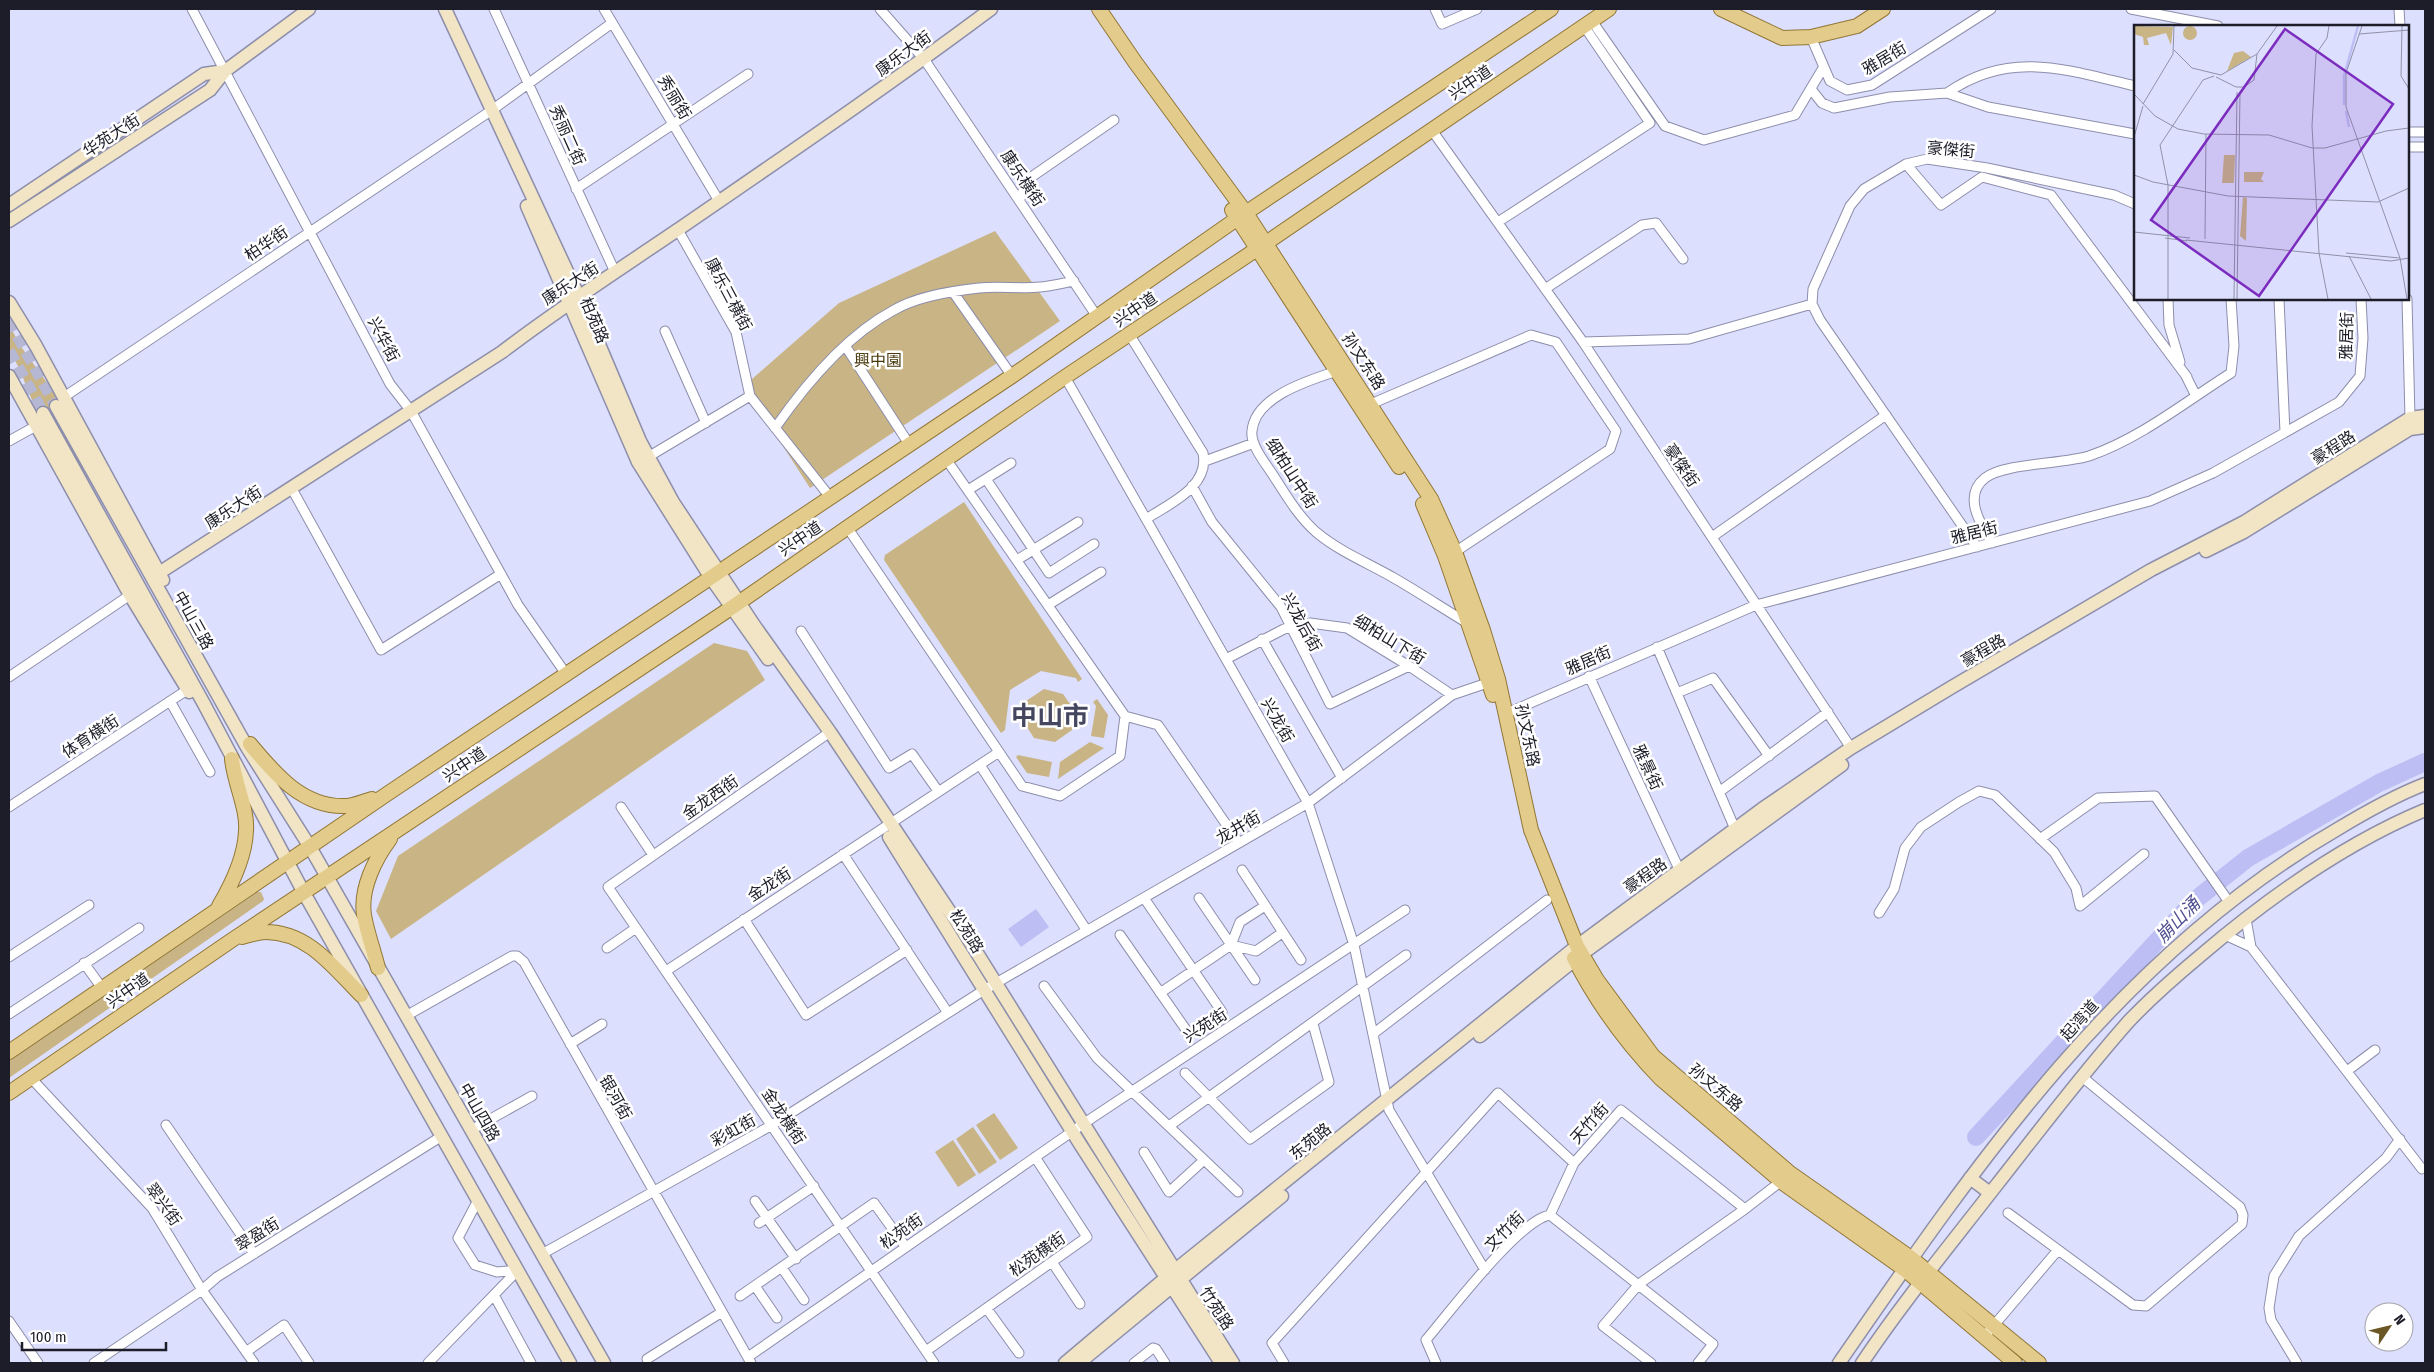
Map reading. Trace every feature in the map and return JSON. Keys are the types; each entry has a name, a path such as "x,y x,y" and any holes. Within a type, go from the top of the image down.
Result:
{"main road":[{"name":"孙文东路","path":"1090,9 1242,215"},
{"name":"孙文东路","path":"1099,9 1371,404 1430,499 1455,552 1483,630 1522,833 1547,900 1576,952"},
{"name":"兴中道","path":"9,1051 387,794 1012,376 1096,315 1242,215 1550,9"},
{"name":"兴中道","path":"9,1093 232,940 735,604 946,458 1262,246 1609,9"},
{"path":"1721,9 1782,38 1811,37 1857,26 1883,9"},
{"name":"孙文东路","path":"1262,246 1337,371 1422,503 1445,556 1468,624 1505,714 1531,830 1588,984 1646,1063 1786,1177 1908,1263 1928,1271 2039,1363"},
{"path":"249,746 301,796 327,804 347,807 387,794"},
{"path":"218,910 234,880 246,830 233,773 232,759"},
{"path":"378,968 364,914 367,887 376,857 397,830"},
{"path":"232,940 265,932 295,936 319,952 362,995"},
{"name":"孙文东路","path":"1908,1263 1919,1283 2015,1363"}],"street":[{"name":"兴华街","path":"192,9 390,384 411,411 518,605 566,674"},
{"name":"华苑大街","path":"10,221 210,90 225,70 309,9"},
{"name":"柏苑路","path":"436,9 489,112"},
{"name":"柏苑路","path":"445,9 489,112 574,300 648,457 715,575"},
{"name":"秀丽二街","path":"494,9 615,272"},
{"name":"秀丽街","path":"604,9 719,201"},
{"name":"康乐横街","path":"880,9 924,59 1096,315"},
{"name":"康乐大街","path":"159,574 502,352 547,317 678,230 924,59 991,9"},
{"path":"1434,9 1442,24 1477,9"},
{"name":"雅居街","path":"1811,37 1830,81 1847,90 1872,85 1991,9"},
{"path":"2131,9 2213,25"},
{"path":"2399,9 2400,25"},
{"name":"柏华街","path":"60,401 489,112 612,23"},
{"path":"1588,24 1665,126 1704,140 1795,115 1823,68"},
{"path":"1498,222 1650,123 1588,24"},
{"path":"1947,94 1955,88 2002,68 2028,65 2064,70 2134,86"},
{"name":"华苑大街","path":"9,205 204,74 225,70"},
{"path":"576,189 748,74"},
{"path":"1811,89 1822,103 1834,108 1890,97 1947,94 1988,107 2134,134"},
{"path":"1020,200 1027,180 1114,120"},
{"name":"豪傑街","path":"1431,129 1582,342 1851,748"},
{"path":"2409,132 2425,132"},
{"path":"2409,147 2425,147"},
{"name":"豪傑街","path":"1812,304 1813,289 1817,276 1850,206 1864,189 1906,164 1927,159 1987,168 2114,195 2134,204"},
{"path":"1906,164 1941,205 1982,176 2051,195 2187,377"},
{"path":"1545,288 1642,225 1656,223 1683,259"},
{"name":"康乐三横街","path":"678,230 736,332 750,396 830,497"},
{"path":"775,428 799,394 828,362 894,310 925,298 954,292 979,288 1039,287 1074,281"},
{"path":"954,292 1012,376"},
{"path":"9,294 36,346"},
{"name":"柏苑路","path":"574,300 638,462 735,604"},
{"path":"2168,300 2169,325 2176,354 2196,396"},
{"path":"1992,543 1979,521 1973,500 1978,487 1985,478 2005,470 2088,456 2142,432 2231,373 2234,346 2231,300"},
{"path":"2279,300 2285,432"},
{"name":"雅居街","path":"1505,714 1756,604 2150,501 2213,473 2339,402 2360,376 2363,338 2361,300"},
{"path":"2406,300 2410,418"},
{"name":"中山三路","path":"9,302 36,346 60,401 249,746 327,877"},
{"path":"1582,342 1689,340 1812,304 1820,320 1977,547"},
{"path":"666,331 706,422"},
{"path":"1129,334 1203,453 1205,461 1203,470 1192,486 1180,498 1146,519"},
{"path":"1371,404 1531,335 1556,342 1616,431 1610,449 1455,552"},
{"path":"846,346 909,444"},
{"name":"细柏山中街","path":"1337,371 1293,388 1264,407 1255,420 1251,432 1254,443 1301,517 1317,533 1346,553 1394,578 1468,624 1483,630"},
{"name":"中山三路","path":"9,376 130,595 187,690 232,759"},
{"name":"兴龙街","path":"1065,377 1308,803 1354,945 1388,1105"},
{"path":"648,457 750,396"},
{"name":"中山三路","path":"60,401 231,701 249,746"},
{"name":"中山三路","path":"43,413 204,704 304,893"},
{"path":"1712,537 1886,415"},
{"name":"豪程路","path":"1576,952 1735,829 1851,748 2151,570 2244,522 2410,418 2425,416"},
{"path":"10,436 36,426"},
{"name":"豪程路","path":"1576,952 1856,754 2150,579 2244,532 2410,429 2425,427"},
{"path":"1205,461 1254,443"},
{"path":"946,458 1125,716 1158,725 1239,843"},
{"path":"968,490 1011,463"},
{"path":"986,479 1049,573 1094,544"},
{"name":"兴龙后街","path":"1192,486 1212,522 1281,607 1304,656 1330,704 1409,666"},
{"path":"292,488 381,650 501,574"},
{"path":"1017,560 1078,522"},
{"path":"847,527 1022,786 1060,796 1120,756 1125,716"},
{"path":"1048,605 1101,572"},
{"path":"9,677 130,595"},
{"name":"松苑路","path":"735,604 826,734 886,825 1173,1278"},
{"name":"细柏山下街","path":"1226,659 1262,640 1310,623 1346,628 1409,666 1452,695"},
{"path":"801,631 889,768 912,754 938,792"},
{"path":"1262,640 1342,778"},
{"path":"1657,647 1735,829"},
{"name":"雅景街","path":"1589,676 1680,871"},
{"path":"1677,693 1713,678 1768,756"},
{"name":"龙井街","path":"990,987 1308,803 1452,695 1493,681"},
{"name":"体育横街","path":"9,807 187,690"},
{"path":"170,701 210,772"},
{"path":"1719,792 1828,712"},
{"name":"金龙西街","path":"608,886 826,734"},
{"name":"金龙街","path":"666,971 999,752"},
{"path":"980,764 1087,931"},
{"name":"起湾道","path":"1842,1359 1908,1263 1970,1178 2049,1076 2128,990 2213,914 2226,897 2360,816 2425,784"},
{"path":"1879,913 1894,889 1905,848 1921,827 1958,802 1979,791 1995,795 2054,852 2076,888 2080,906 2144,854"},
{"path":"2040,839 2098,798 2155,796 2226,897"},
{"path":"621,807 653,855"},
{"path":"1862,1363 1928,1271 2082,1076 2131,1020 2174,978 2225,935 2321,865 2364,839 2425,810"},
{"path":"843,854 948,1013"},
{"path":"1242,870 1301,960"},
{"name":"中山四路","path":"327,877 604,1363"},
{"name":"金龙横街","path":"608,886 934,1363"},
{"path":"304,893 570,1363"},
{"path":"1144,898 1222,1012"},
{"path":"1199,898 1255,980"},
{"path":"1373,1034 1547,900"},
{"path":"9,957 89,905"},
{"path":"1160,992 1231,945 1240,922 1265,906"},
{"name":"兴苑街","path":"1078,1128 1405,910"},
{"path":"744,919 806,1015 907,950"},
{"path":"2246,919 2250,947"},
{"path":"9,1014 139,928"},
{"path":"607,948 636,928"},
{"path":"1231,945 1256,951 1282,933"},
{"path":"1120,935 1189,1034"},
{"path":"2225,935 2250,947 2422,1169"},
{"name":"东苑路","path":"1065,1363 1576,952"},
{"path":"1169,1126 1313,1024 1406,955"},
{"name":"银河街","path":"406,1016 512,956 517,956 524,962 652,1192 750,1360"},
{"path":"84,964 102,988"},
{"path":"1044,986 1096,1058 1238,1192"},
{"name":"彩虹街","path":"542,1254 772,1125 990,987"},
{"path":"570,1044 602,1024"},
{"path":"1185,1073 1250,1139 1329,1082 1313,1024"},
{"path":"2347,1071 2375,1050"},
{"path":"2008,1213 2133,1305 2140,1306 2146,1306 2242,1224 2243,1215 2240,1207 2082,1076"},
{"name":"翠兴街","path":"31,1078 152,1208 202,1290 254,1363"},
{"name":"天竹街","path":"1284,1363 1272,1343 1498,1093 1574,1163 1621,1110 1745,1209"},
{"path":"471,1130 532,1096"},
{"path":"1388,1105 1485,1270"},
{"path":"166,1125 254,1254"},
{"name":"松苑街","path":"750,1360 905,1246 1078,1128"},
{"name":"翠盈街","path":"94,1363 202,1290 217,1277 442,1136"},
{"path":"2297,1363 2271,1320 2269,1308 2274,1276 2299,1236 2386,1158 2400,1140"},
{"path":"1144,1152 1168,1192 1204,1160"},
{"name":"松苑横街","path":"926,1351 1087,1237 1035,1157"},
{"path":"1550,1215 1574,1163"},
{"path":"1651,1363 1603,1326 1639,1284 1745,1209 1786,1177"},
{"path":"1970,1178 1990,1193"},
{"path":"763,1221 814,1186"},
{"path":"478,1200 458,1238 475,1265 498,1272 518,1270"},
{"path":"755,1201 763,1221 796,1259"},
{"path":"740,1296 796,1259 874,1203 905,1246"},
{"name":"文竹街","path":"1436,1363 1426,1340 1485,1270 1527,1227 1541,1216 1550,1215 1713,1344 1698,1363"},
{"path":"1984,1337 2058,1250"},
{"path":"1052,1262 1080,1304"},
{"path":"782,1268 804,1300"},
{"path":"428,1363 518,1270"},
{"name":"东苑路","path":"1079,1363 1173,1278"},
{"name":"竹苑路","path":"1173,1278 1220,1363"},
{"name":"竹苑路","path":"1173,1278 1233,1363"},
{"path":"755,1286 777,1318"},
{"path":"494,1295 532,1363"},
{"path":"987,1309 1019,1354"},
{"path":"647,1359 722,1312"},
{"path":"9,1321 38,1363"},
{"path":"246,1352 284,1325 310,1363"},
{"path":"1134,1363 1153,1348 1156,1349 1165,1363"},
{"path":"1842,1359 1856,1363"}],"green space":[{"name":"興中園","path":"995,231 1060,321 810,488 744,386 839,303"},
{"path":"9,325 22,348 61,402 38,415 19,368 9,349"},
{"path":"964,502 1082,679 1078,682 1076,678 1041,671 1010,690 1005,730 1001,733 884,560 885,555"},
{"path":"714,643 747,651 765,680 391,939 376,911 398,856"},
{"path":"1044,689 1063,694 1075,711 1072,730 1055,742 1034,738 1023,721 1026,701"},
{"path":"1097,699 1108,715 1104,738 1091,736 1096,706 1093,702"},
{"path":"1090,742 1104,748 1058,779 1060,762"},
{"path":"1018,755 1052,762 1049,777 1027,773 1016,757"},
{"path":"255,892 261,892 263,901 9,1078 9,1060"},
{"path":"994,1113 1018,1148 1000,1160 976,1125"},
{"path":"973,1127 997,1162 979,1174 956,1139"},
{"path":"953,1140 976,1175 958,1187 935,1152"}],"water":[{"path":"1036,909 1049,927 1021,947 1008,929"}],"waterway":[{"name":"崩山涌","path":"1976,1137 2194,901 2248,858 2379,783 2425,762"}],"tunnel":[{"path":"9,320 56,406"},
{"path":"9,351 43,413"}],"district":[{"name":"中山市","path":"1050,716"}]}
